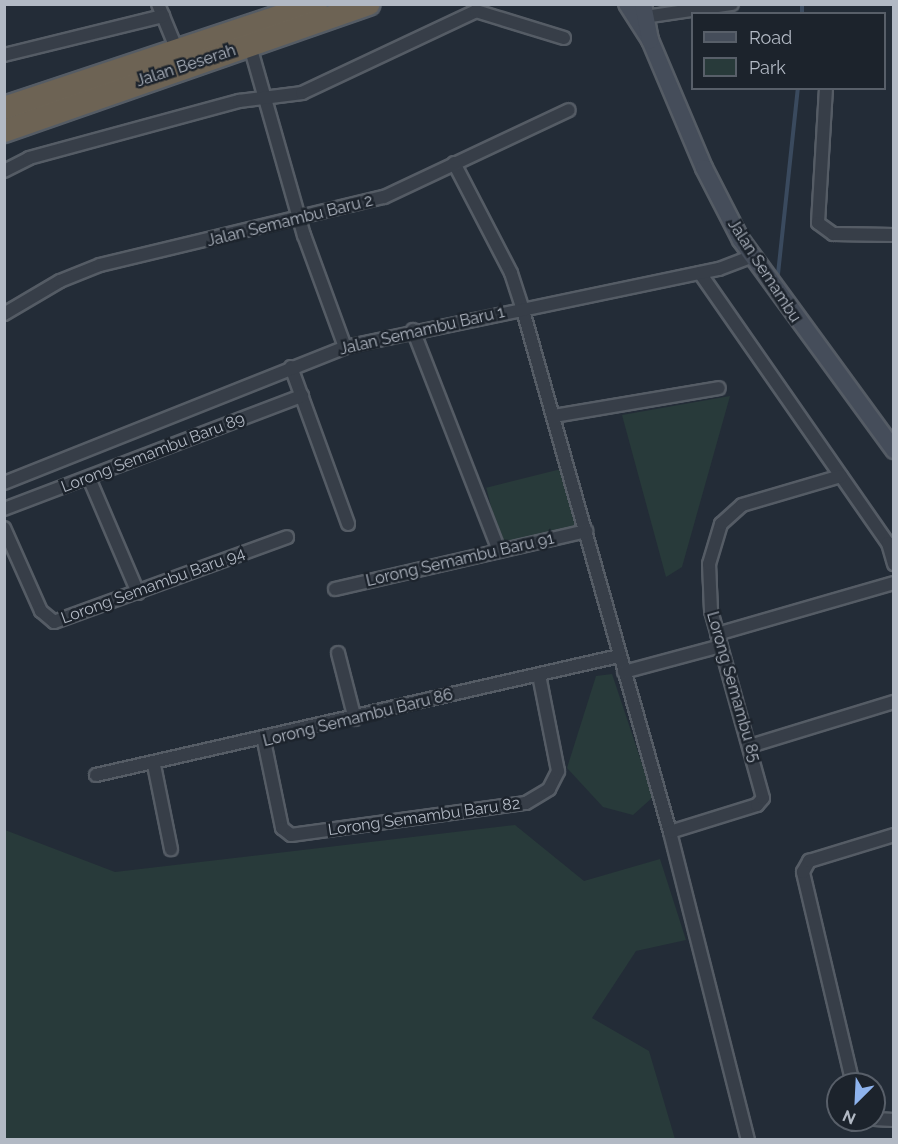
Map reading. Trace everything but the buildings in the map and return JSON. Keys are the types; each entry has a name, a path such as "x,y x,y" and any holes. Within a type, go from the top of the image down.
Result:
{"highway":[{"name":"Jalan Beserah","path":"4,108 316,4"},
{"name":"Jalan Beserah","path":"4,131 368,4"}],"main road":[{"name":"Jalan Semambu","path":"638,11 704,168 751,256 894,450"},
{"path":"837,375 894,435"}],"street":[{"path":"638,11 732,4"},
{"path":"4,55 160,10 177,50"},
{"path":"4,171 30,158 239,101 302,93 476,11 564,38"},
{"path":"250,46 301,220 345,347"},
{"path":"826,90 818,223 833,234 894,235"},
{"name":"Jalan Semambu Baru 2","path":"4,314 77,272 301,220 384,197 569,110"},
{"path":"454,163 511,273 522,307 670,832 748,1140"},
{"name":"Jalan Semambu Baru 1","path":"4,483 345,347 522,307 700,273 751,256"},
{"path":"700,273 888,543 894,564"},
{"path":"413,330 499,551"},
{"path":"291,367 348,524"},
{"path":"554,416 719,388"},
{"name":"Lorong Semambu Baru 89","path":"4,509 302,396"},
{"name":"Lorong Semambu 85","path":"670,832 761,802 750,746 719,640 709,564 726,515 742,505 841,476"},
{"path":"89,478 138,593"},
{"name":"Lorong Semambu Baru 94","path":"4,528 48,620 138,593 287,537"},
{"name":"Lorong Semambu Baru 91","path":"334,589 586,531"},
{"path":"624,672 894,583"},
{"path":"338,653 355,719"},
{"name":"Lorong Semambu Baru 86","path":"96,776 264,741 619,656"},
{"name":"Lorong Semambu Baru 82","path":"264,741 287,833 434,816 540,796 558,771 538,675"},
{"path":"750,746 894,702"},
{"path":"154,765 171,849"},
{"path":"850,1072 803,872 809,861 894,835"}],"green space":[{"path":"730,396 682,567 666,577 622,415"},
{"path":"561,469 576,528 501,547 486,488"},
{"path":"612,674 653,797 633,815 603,807 567,768 596,676"},
{"path":"515,825 584,881 660,859 686,940 636,951 592,1018 649,1051 675,1139 5,1139 5,830 115,872"}],"waterway":[{"path":"802,4 802,12"},
{"path":"778,274 798,90"}]}
